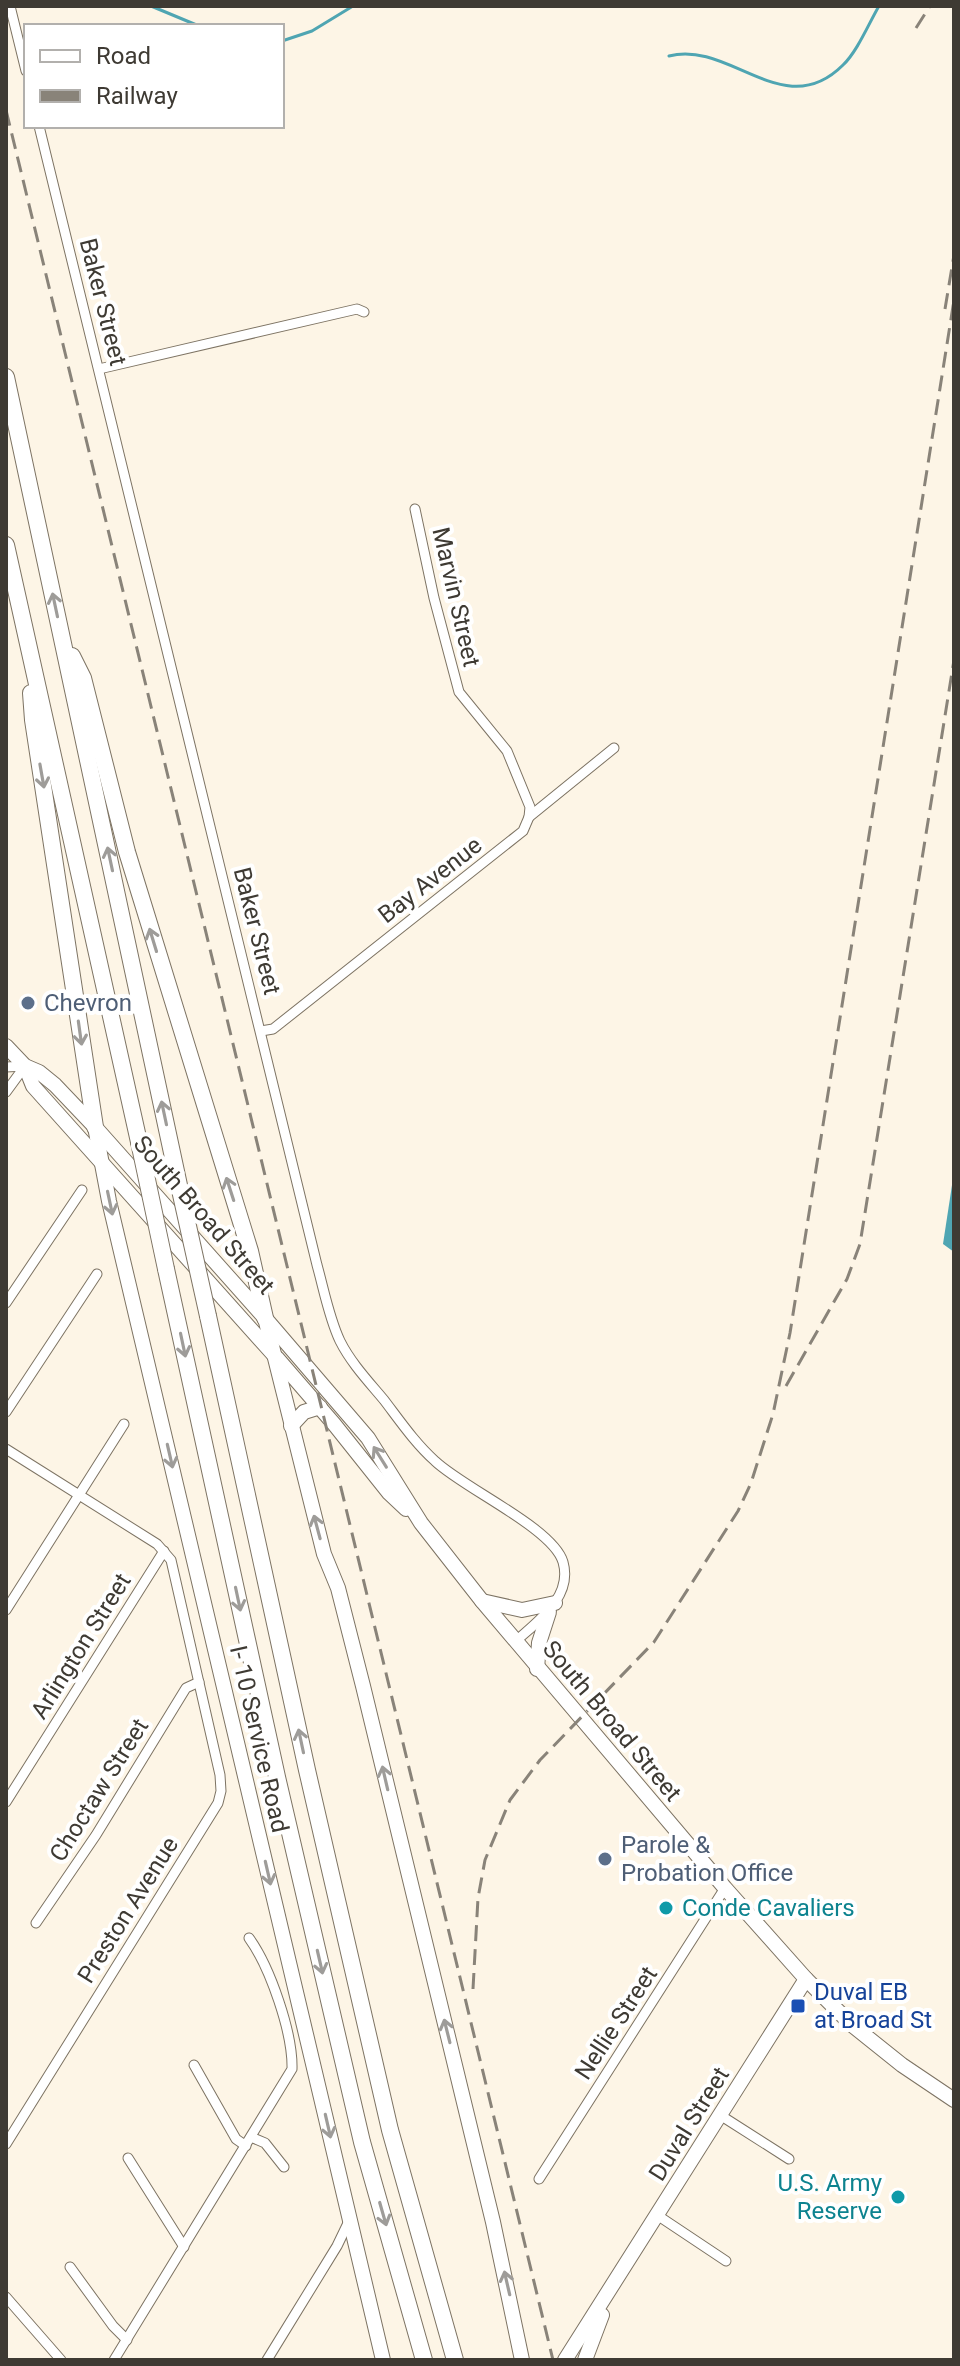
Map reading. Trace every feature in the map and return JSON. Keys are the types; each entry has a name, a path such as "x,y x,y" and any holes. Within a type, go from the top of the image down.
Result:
{"highway":[{"path":"6,377 307,1770 387,2115 455,2360"},
{"path":"6,545 281,1792 358,2126 424,2360"},
{"path":"62,637 83,678 127,852 250,1251 265,1318"},
{"path":"28,643 33,720 95,1127"}],"main road":[{"name":"South Broad Street","path":"6,1046 25,1066 33,1086 320,1407 389,1493 421,1523"},
{"name":"South Broad Street","path":"25,1066 39,1072 55,1085 95,1127 368,1438 421,1523 537,1669 806,1979 875,2044 954,2100"},
{"name":"I- 10 Service Road","path":"95,1127 383,2360"},
{"path":"265,1318 324,1554 338,1588 363,1686 493,2222 522,2360"},
{"path":"291,1426 304,1412 320,1407"},
{"path":"482,1601 522,1610 552,1607 539,1643 537,1669"},
{"name":"Duval Street","path":"565,2360 806,1979"},
{"name":"Duval Street","path":"585,2360 609,2292"}],"street":[{"path":"10,6 24,63"},
{"name":"Baker Street","path":"39,128 317,1265 340,1341 352,1361 435,1462 534,1530 557,1550 565,1573 563,1587 552,1607"},
{"path":"99,369 357,309 364,312"},
{"name":"Marvin Street","path":"415,509 459,692 507,751 530,807 529,817"},
{"name":"Bay Avenue","path":"261,1031 273,1029 523,831 529,817 614,748"},
{"path":"6,1067 25,1066"},
{"path":"6,1092 25,1066"},
{"path":"6,1303 82,1190"},
{"path":"6,1412 97,1274"},
{"path":"7,1605 124,1424"},
{"path":"6,1449 164,1551"},
{"name":"Preston Avenue","path":"6,2144 218,1803 220,1775 175,1572 164,1551"},
{"name":"Arlington Street","path":"6,1802 164,1551"},
{"path":"516,1641 552,1607"},
{"name":"Choctaw Street","path":"36,1923 96,1835 186,1688 199,1682"},
{"name":"Nellie Street","path":"539,2179 725,1888"},
{"path":"114,2360 289,2077 292,2057 288,2032 259,1952 249,1938"},
{"path":"194,2065 236,2139 265,2143 284,2167"},
{"path":"720,2115 789,2159"},
{"path":"128,2158 184,2247"},
{"path":"657,2215 726,2261"},
{"path":"267,2360 337,2246 350,2219"},
{"path":"70,2267 113,2326 127,2340"},
{"path":"6,2297 61,2360"}],"water":[{"path":"954,1172 954,1252 943,1244"}],"waterway":[{"path":"151,6 194,24"},
{"path":"284,40 312,31 353,6"},
{"path":"669,56 692,54 714,59 778,84 800,86 821,81 843,65 879,6"}],"railway":[{"path":"916,28 930,6"},
{"path":"6,110 553,2360"},
{"path":"945,309 954,255"},
{"path":"473,1989 478,1898 485,1860 510,1800 540,1760 654,1642 738,1511 751,1483 773,1414 790,1333 954,300"},
{"path":"786,1386 847,1279 860,1244 954,660"}],"place":[{"name":"Chevron","path":"28,1003"},
{"name":"Parole & Probation Office","path":"605,1859"},
{"name":"Conde Cavaliers","path":"666,1908"},
{"name":"Duval EB at Broad St","path":"798,2006"},
{"name":"U.S. Army Reserve","path":"898,2197"}]}
